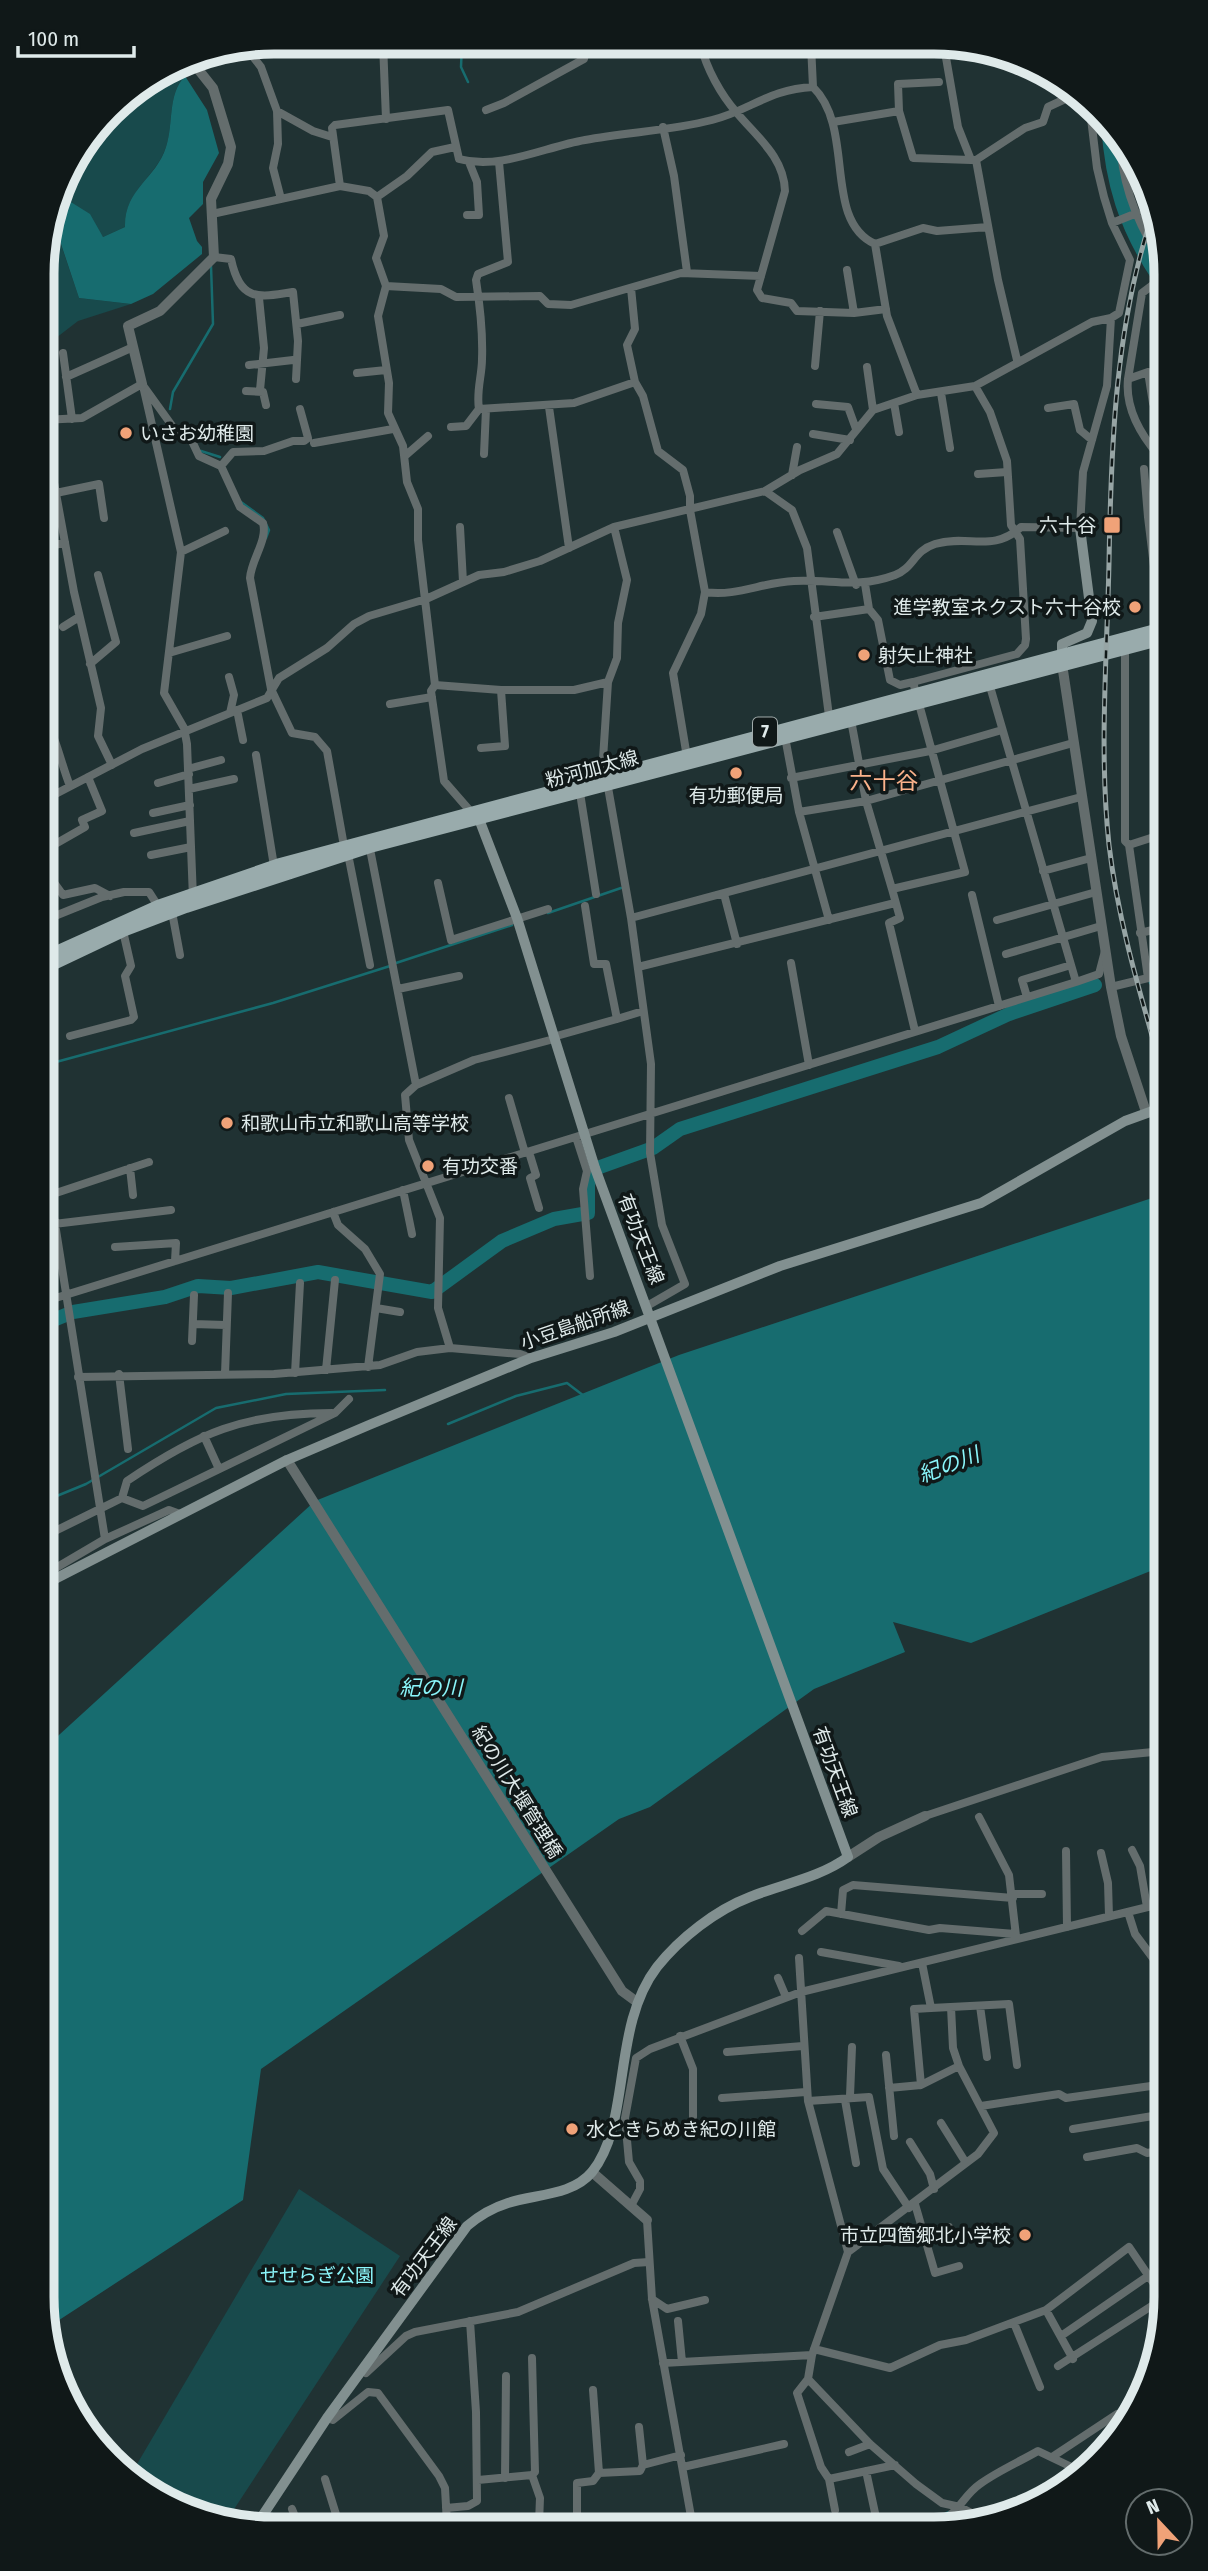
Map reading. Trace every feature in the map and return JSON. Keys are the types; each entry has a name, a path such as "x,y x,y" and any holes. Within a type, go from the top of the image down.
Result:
{"main road":[{"path":"1061,660 1062,644 1087,633 1092,621 1080,528"},
{"name":"粉河加太線","path":"55,953 158,906 193,899 369,843 688,759 851,720 915,692 989,683 1154,631"},
{"name":"粉河加太線","path":"688,759 915,692 1061,660 1125,650 1154,642"},
{"name":"粉河加太線","path":"475,816 580,793 607,780"},
{"name":"有功天王線","path":"475,816 517,919 554,1038 580,1135 647,1306 848,1857"},
{"name":"粉河加太線","path":"55,963 123,931 173,912 193,899 274,866 346,850"},
{"name":"小豆島船所線","path":"54,1578 180,1514 531,1358 652,1320 780,1266 981,1203 1154,1110"},
{"path":"592,2172 606,2148 637,2002 657,1967 677,1946 719,1913 751,1896 824,1870 848,1857"},
{"name":"有功天王線","path":"263,2516 327,2418 467,2226 495,2207 569,2188 592,2172"}],"street":[{"path":"383,54 386,119"},
{"path":"486,110 505,103 584,59 585,54"},
{"path":"704,54 710,70 735,111 781,166 785,179 785,191 757,290 762,298 790,303 797,311 854,313 886,309"},
{"path":"811,54 813,87 821,95 833,122 843,173 839,189 858,235 875,244 923,228 937,231 988,227"},
{"path":"946,55 958,127 974,160 1017,360"},
{"path":"252,56 261,67 277,111 278,144 273,169 281,199"},
{"path":"193,899 186,732 164,693 181,552 142,384 127,335 130,323 160,311 214,257 211,199 228,164 231,148 213,89 197,68"},
{"path":"939,82 898,84 899,111 914,158 919,161 974,160 987,156 1024,128 1043,122 1048,107 1066,99"},
{"path":"340,186 332,137 332,128 335,125 448,110 459,159 469,162 499,162 586,139 639,134 663,127 713,120 792,88 813,87"},
{"path":"277,111 313,131 332,137"},
{"path":"833,122 899,111"},
{"path":"705,592 747,591 771,583 814,581 860,584 903,572 918,551 947,541 992,542 1009,539 1021,527 1080,528 1083,472 1107,386 1111,318 1122,305 1130,260 1097,168 1091,121"},
{"path":"663,127 674,176 687,272"},
{"path":"377,197 407,176 432,152 455,146"},
{"path":"467,215 479,215 477,182 469,162"},
{"path":"484,454 478,382 482,353 478,274 508,262 499,162"},
{"path":"1122,162 1124,178 1135,213 1152,245"},
{"path":"212,214 340,186 358,188 377,197"},
{"path":"377,197 384,236 376,258 386,286 377,316 386,370 388,413 406,455 407,482 418,509 418,540 435,685 431,691 444,781 475,816"},
{"path":"1115,222 1135,213"},
{"path":"875,244 886,309 917,395"},
{"path":"214,257 231,259 235,277 247,292 259,298 293,292 297,324 296,379"},
{"path":"847,270 854,313"},
{"path":"386,286 441,289 456,297 540,296 548,304 571,305 687,272 761,276"},
{"path":"1154,284 1142,293 1126,398 1142,434 1154,449"},
{"path":"631,288 635,329 627,345 635,382 643,396 658,451 683,471 690,496 690,510 705,592 701,614 673,673 688,759"},
{"path":"259,298 263,363 260,390 266,405"},
{"path":"815,366 820,311"},
{"path":"297,324 340,315"},
{"path":"55,794 112,765 267,698 279,678 327,649 359,621 426,599 479,575 504,572 540,561 614,527 765,491 792,475 827,460 850,440 873,410 917,395 975,386 1017,360 1092,322 1111,318"},
{"path":"66,377 131,348"},
{"path":"63,353 72,419"},
{"path":"249,365 293,360"},
{"path":"867,367 873,410"},
{"path":"357,373 386,370"},
{"path":"1128,379 1148,372 1154,388"},
{"path":"451,427 466,426 482,409 549,407 574,403 635,382"},
{"path":"55,419 82,418 142,384"},
{"path":"142,384 173,427 191,439 200,456 221,466 240,507 256,517 265,529 252,561 250,578 271,689 292,733 315,737 327,751 370,965"},
{"path":"838,532 869,609 878,620 890,680 915,692 1017,654 1026,645 1020,539 1011,525 1007,461 990,412 975,386"},
{"path":"246,391 260,390"},
{"path":"941,393 950,448"},
{"path":"1153,403 1154,397"},
{"path":"894,403 899,432"},
{"path":"816,404 848,407 856,429"},
{"path":"1048,408 1074,404 1080,430 1092,440"},
{"path":"549,407 569,548"},
{"path":"221,466 233,452 264,450 293,441 304,441 308,438 300,409"},
{"path":"314,443 393,429"},
{"path":"813,434 850,440"},
{"path":"406,455 428,436"},
{"path":"792,475 797,447"},
{"path":"1144,469 1154,560"},
{"path":"978,474 1007,471"},
{"path":"56,491 99,484 104,518"},
{"path":"55,485 79,617 101,708 98,736 112,765"},
{"path":"765,491 792,509 807,548 814,581 811,593 829,716"},
{"path":"1148,517 1154,516"},
{"path":"460,527 463,582"},
{"path":"614,527 627,580 618,623 617,658 608,682 603,759 631,918 651,1064 650,1150 662,1225 685,1284 647,1306"},
{"path":"181,552 225,531"},
{"path":"55,545 65,542"},
{"path":"90,664 116,642 98,575"},
{"path":"814,617 869,609"},
{"path":"63,627 79,617"},
{"path":"169,653 227,636"},
{"path":"1111,987 1148,978 1129,845 1125,841 1125,650"},
{"path":"1061,660 1111,987 1121,1036 1146,1112"},
{"path":"229,677 234,695 233,711 243,740"},
{"path":"435,685 501,690 573,690 608,682"},
{"path":"989,683 1076,982"},
{"path":"481,748 505,746 501,690"},
{"path":"892,889 965,872 915,692"},
{"path":"390,704 432,698"},
{"path":"851,720 866,801 900,918 888,923 915,1031"},
{"path":"791,778 930,751 1002,730"},
{"path":"785,737 799,812 829,920"},
{"path":"799,812 866,801 1073,743"},
{"path":"55,744 70,786"},
{"path":"256,755 274,866"},
{"path":"158,783 221,760"},
{"path":"57,843 85,827 82,820 102,811 88,777"},
{"path":"189,789 234,779"},
{"path":"580,793 596,894"},
{"path":"631,918 881,853 1081,797"},
{"path":"153,813 190,805"},
{"path":"134,833 190,821"},
{"path":"1129,845 1154,837"},
{"path":"369,843 416,1085"},
{"path":"151,855 191,847"},
{"path":"1043,871 1091,858"},
{"path":"55,880 63,895 95,888 110,896"},
{"path":"438,883 451,940 548,909"},
{"path":"55,916 110,896 144,890 149,892 158,906"},
{"path":"997,920 1096,892"},
{"path":"724,894 737,944"},
{"path":"972,895 999,1006"},
{"path":"638,967 895,902"},
{"path":"585,906 594,964 606,964 617,1019"},
{"path":"173,912 180,955"},
{"path":"1006,954 1101,926"},
{"path":"1140,933 1154,930"},
{"path":"70,1035 134,1017 125,976 131,967 123,931"},
{"path":"54,1299 1076,982 1099,974 1105,951"},
{"path":"790,963 809,1065"},
{"path":"1027,997 1022,980 1071,965"},
{"path":"398,989 459,976"},
{"path":"450,1348 439,1308 440,1218 415,1158 407,1122 405,1095 416,1085 474,1060 643,1011"},
{"path":"509,1098 536,1175 530,1178 539,1209"},
{"path":"580,1135 587,1171 583,1189 590,1276"},
{"path":"55,1193 149,1162"},
{"path":"130,1168 133,1195"},
{"path":"403,1190 412,1234"},
{"path":"55,1224 172,1210"},
{"path":"333,1212 338,1225 365,1249 380,1282 368,1367"},
{"path":"55,1228 104,1539"},
{"path":"115,1247 176,1243 175,1261"},
{"path":"326,1370 335,1280"},
{"path":"295,1373 300,1283"},
{"path":"225,1374 228,1293"},
{"path":"192,1341 194,1295"},
{"path":"376,1308 400,1312"},
{"path":"192,1324 226,1325"},
{"path":"78,1377 119,1374 295,1373 368,1367 417,1352 450,1348 520,1354 531,1358"},
{"path":"119,1374 128,1449"},
{"path":"54,1531 122,1498 143,1506 335,1413 349,1399"},
{"path":"122,1498 127,1481 166,1454 223,1426 295,1413 335,1413"},
{"path":"204,1436 219,1469"},
{"name":"紀の川大堰管理橋","path":"290,1465 622,1991 637,2002"},
{"path":"54,1569 104,1539 169,1510 180,1514"},
{"path":"848,1857 878,1837 925,1816 1102,1757 1153,1752"},
{"path":"979,1817 1004,1863 1013,1896 1016,1936"},
{"path":"1132,1850 1140,1866 1147,1907"},
{"path":"1066,1851 1066,1927"},
{"path":"1101,1853 1108,1883 1109,1916"},
{"path":"841,1914 844,1890 853,1885 1013,1896 1042,1894"},
{"path":"631,2206 640,2189 640,2180 629,2162 625,2118 636,2057 680,2036 801,1992 899,1966 922,1963 1016,1936 1153,1906"},
{"path":"802,1931 826,1911 929,1930 940,1928 1016,1936"},
{"path":"1128,1912 1135,1934 1153,1958"},
{"path":"821,1952 899,1966"},
{"path":"799,1958 807,2096 848,2252 813,2352 808,2379 797,2393 821,2467 829,2479 835,2510"},
{"path":"922,1963 931,2008"},
{"path":"778,1978 786,1997"},
{"path":"922,2085 914,2010 1009,2004 1017,2065"},
{"path":"980,2006 987,2057"},
{"path":"848,2252 966,2163 988,2144 994,2133 959,2066 953,2048 951,2007"},
{"path":"680,2036 693,2068 693,2117"},
{"path":"727,2052 803,2046"},
{"path":"852,2047 848,2098 856,2163"},
{"path":"886,2055 894,2136"},
{"path":"889,2088 922,2085 959,2066"},
{"path":"981,2106 1059,2094 1066,2098 1153,2086"},
{"path":"722,2098 869,2096 883,2169 912,2206 935,2273 959,2266"},
{"path":"1073,2129 1153,2116"},
{"path":"941,2123 966,2163"},
{"path":"910,2142 930,2174 934,2189"},
{"path":"1087,2157 1137,2148 1147,2153 1153,2152"},
{"path":"592,2172 647,2220 652,2299 691,2517"},
{"path":"923,2234 949,2227"},
{"path":"663,2363 813,2352 890,2368 940,2346 1046,2310 1129,2247 1153,2280"},
{"path":"366,2373 406,2336 518,2312 634,2263 649,2262"},
{"path":"1061,2336 1148,2276"},
{"path":"652,2299 667,2309 705,2300"},
{"path":"1058,2366 1153,2307"},
{"path":"1046,2310 1073,2359"},
{"path":"446,2508 468,2506 477,2501 470,2321"},
{"path":"678,2321 682,2361"},
{"path":"1014,2323 1040,2387"},
{"path":"532,2358 535,2472 532,2475"},
{"path":"505,2478 506,2376"},
{"path":"808,2379 870,2444 942,2503 968,2514"},
{"path":"577,2517 577,2483 593,2481 599,2473 593,2390"},
{"path":"327,2418 332,2420 368,2392 378,2393 439,2476 445,2488 447,2517"},
{"path":"1052,2457 1117,2414"},
{"path":"599,2473 640,2471 643,2465 639,2427"},
{"path":"683,2467 784,2444"},
{"path":"849,2452 870,2444"},
{"path":"948,2516 979,2485 1038,2451 1072,2467"},
{"path":"643,2465 681,2455"},
{"path":"829,2479 895,2465"},
{"path":"866,2471 876,2517"},
{"path":"478,2480 532,2475"},
{"path":"532,2475 540,2498 540,2517"},
{"path":"325,2479 337,2517"},
{"path":"292,2509 295,2517"}],"green space":[{"path":"184,74 176,92 166,147 161,158 130,203 125,227 103,237 67,201 77,177 100,140 129,109 152,91"},
{"path":"58,235 79,298 131,304 78,321 55,339"},
{"name":"せせらぎ公園","path":"299,2189 400,2256 232,2513 177,2494 135,2467"}],"water":[{"path":"185,76 207,110 219,153 203,182 203,204 189,218 197,241 202,247 202,254 153,294 131,304 79,298 58,234 67,200 90,214 103,237 125,227 126,214 135,193 155,168 166,147 173,100"},
{"name":"紀の川","path":"1154,1197 1153,1570 971,1643 893,1622 905,1652 814,1689 650,1807 619,1819 261,2069 243,2200 56,2322 54,1739 315,1501 679,1355"}],"waterway":[{"path":"462,54 461,67 468,82"},
{"path":"1110,143 1122,203 1154,269"},
{"path":"170,409 173,392 213,324 211,266"},
{"path":"201,451 220,457"},
{"path":"241,502 263,518 269,530 266,538"},
{"path":"548,913 621,888"},
{"path":"396,963 512,925"},
{"path":"55,1062 273,1003 390,966"},
{"path":"600,1167 653,1148 680,1129 938,1047 1009,1014 1095,985"},
{"path":"54,1320 73,1312 165,1297 198,1286 231,1288 318,1272 432,1292 502,1241 554,1219 588,1213 588,1185 591,1174"},
{"path":"448,1424 516,1396 567,1383 584,1396"},
{"path":"54,1497 86,1484 216,1408 286,1394 385,1390"},
{"path":"939,2517 949,2512"},
{"path":"958,2512 964,2515"}],"railway":[{"path":"1148,229 1131,294 1123,338 1114,428 1104,774 1109,845 1118,901 1130,957 1154,1041"}],"place":[{"name":"いさお幼稚園","path":"126,433"},
{"name":"六十谷","path":"1112,525"},
{"name":"進学教室ネクスト六十谷校","path":"1135,607"},
{"name":"射矢止神社","path":"864,655"},
{"name":"有功郵便局","path":"736,773"},
{"name":"和歌山市立和歌山高等学校","path":"227,1123"},
{"name":"有功交番","path":"428,1166"},
{"name":"水ときらめき紀の川館","path":"572,2129"},
{"name":"市立四箇郷北小学校","path":"1025,2235"}],"district":[{"name":"六十谷","path":"884,781"}]}
